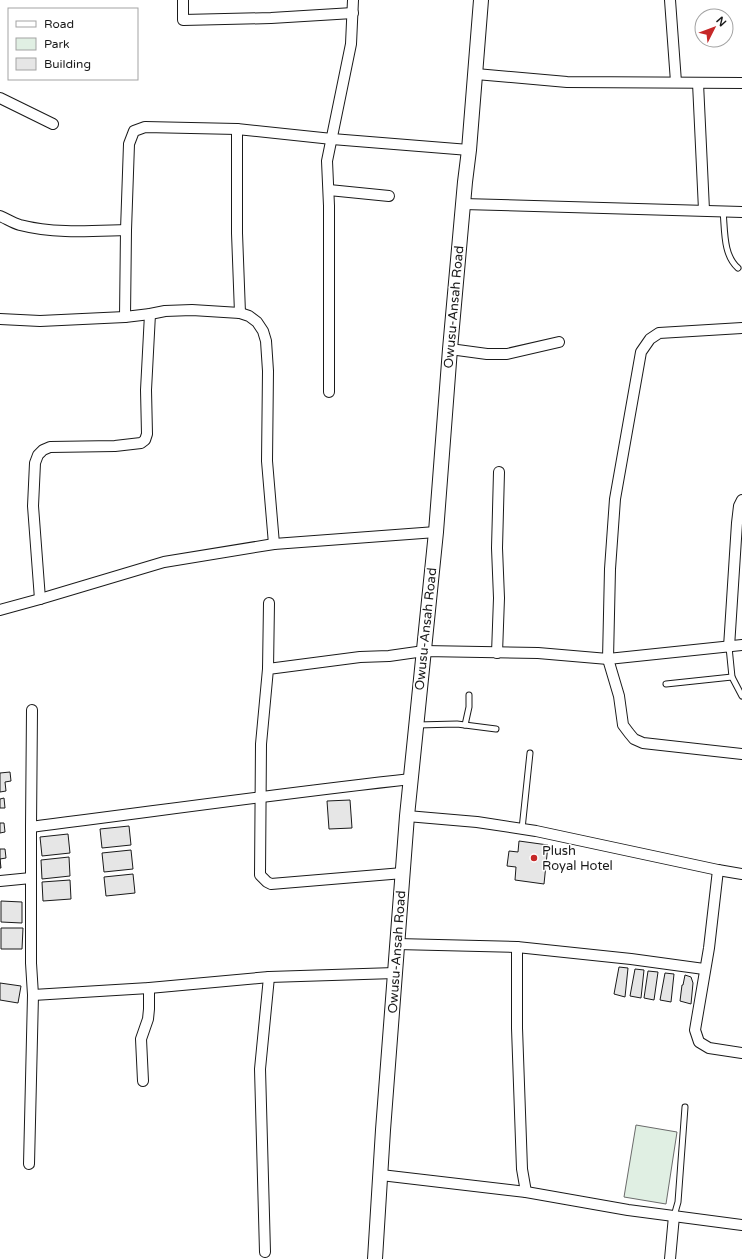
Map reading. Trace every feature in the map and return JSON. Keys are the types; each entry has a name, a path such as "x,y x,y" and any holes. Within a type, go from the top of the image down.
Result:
{"street":[{"path":"183,0 183,20 271,18 353,13"},
{"path":"329,392 329,190 327,161 351,44 353,0"},
{"name":"Owusu-Ansah Road","path":"375,1259 407,816 436,532 450,349 476,74 481,0"},
{"path":"670,0 676,82"},
{"path":"476,74 567,82 742,83"},
{"path":"698,83 704,210"},
{"path":"0,98 53,124"},
{"path":"125,317 126,230 130,144 134,131 145,127 237,129 332,139 469,150"},
{"path":"237,129 237,233 240,313"},
{"path":"329,190 390,196"},
{"path":"463,204 742,212"},
{"path":"0,216 19,224 48,230 126,230"},
{"path":"0,319 40,321 125,317 165,311 192,310 240,313 249,316 257,322 263,331 266,341 268,372 267,460 274,544"},
{"path":"40,599 33,506 35,463 38,454 42,450 50,447 115,446 141,443 144,440 147,434 146,390 150,314"},
{"path":"742,328 659,333 650,339 641,352 615,498 610,568 608,659 619,696 624,724 634,739 643,743 742,754"},
{"path":"450,349 487,354 507,354 559,342"},
{"path":"497,652 499,598 497,548 499,472"},
{"path":"729,647 737,523 742,500"},
{"path":"0,610 164,562 274,544 436,532"},
{"path":"268,603 268,669 261,744 260,875 266,882 271,884 403,873"},
{"path":"268,669 360,657 389,656 424,651 538,653 608,659 742,645"},
{"path":"29,1164 33,995 31,963 30,827 32,710"},
{"path":"30,827 260,796 411,779"},
{"path":"407,816 477,822 574,838 742,874"},
{"path":"718,870 709,948 704,969 695,1030 699,1042 709,1048 742,1054"},
{"path":"0,881 31,878"},
{"path":"397,944 517,947 631,959 704,969"},
{"path":"517,947 517,1028 522,1169 526,1192"},
{"path":"33,995 149,988 269,977 395,973"},
{"path":"265,1252 260,1069 269,977"},
{"path":"144,1081 141,1039 148,1014 149,988"},
{"path":"381,1175 526,1192 628,1210 742,1225"},
{"path":"670,1259 674,1216"}],"lane":[{"path":"723,211 728,252 732,263 738,268"},
{"path":"729,647 732,677 742,696"},
{"path":"666,684 732,677"},
{"path":"465,725 470,695"},
{"path":"416,725 465,725 496,729"},
{"path":"522,829 530,753"},
{"path":"674,1216 678,1202 685,1106"}],"green space":[{"path":"636,1125 677,1132 666,1204 624,1197"}],"building":[{"path":"10,772 11,781 5,782 6,791 0,792 0,773"},
{"path":"4,798 5,808 0,808 0,799"},
{"path":"350,800 352,828 329,829 327,801"},
{"path":"0,823 4,823 5,832 0,833"},
{"path":"129,826 131,845 102,848 100,829"},
{"path":"68,834 70,853 42,856 40,837"},
{"path":"519,841 548,845 544,884 515,880 516,867 507,866 509,851 518,852"},
{"path":"0,849 5,849 6,858 0,859"},
{"path":"131,850 133,869 104,872 102,853"},
{"path":"69,857 70,876 42,879 41,860"},
{"path":"133,874 135,893 106,896 104,877"},
{"path":"70,880 71,899 43,901 42,882"},
{"path":"1,901 22,902 22,923 1,922"},
{"path":"1,928 23,928 22,949 1,949"},
{"path":"619,967 628,968 625,997 614,994"},
{"path":"635,969 644,970 641,998 630,996"},
{"path":"648,971 658,972 654,1000 644,998"},
{"path":"665,973 674,974 671,1002 660,1000"},
{"path":"685,975 691,977 693,983 691,1004 680,1001"},
{"path":"0,983 21,986 18,1003 0,1000"}],"place":[{"name":"Plush Royal Hotel","path":"534,858"}]}
